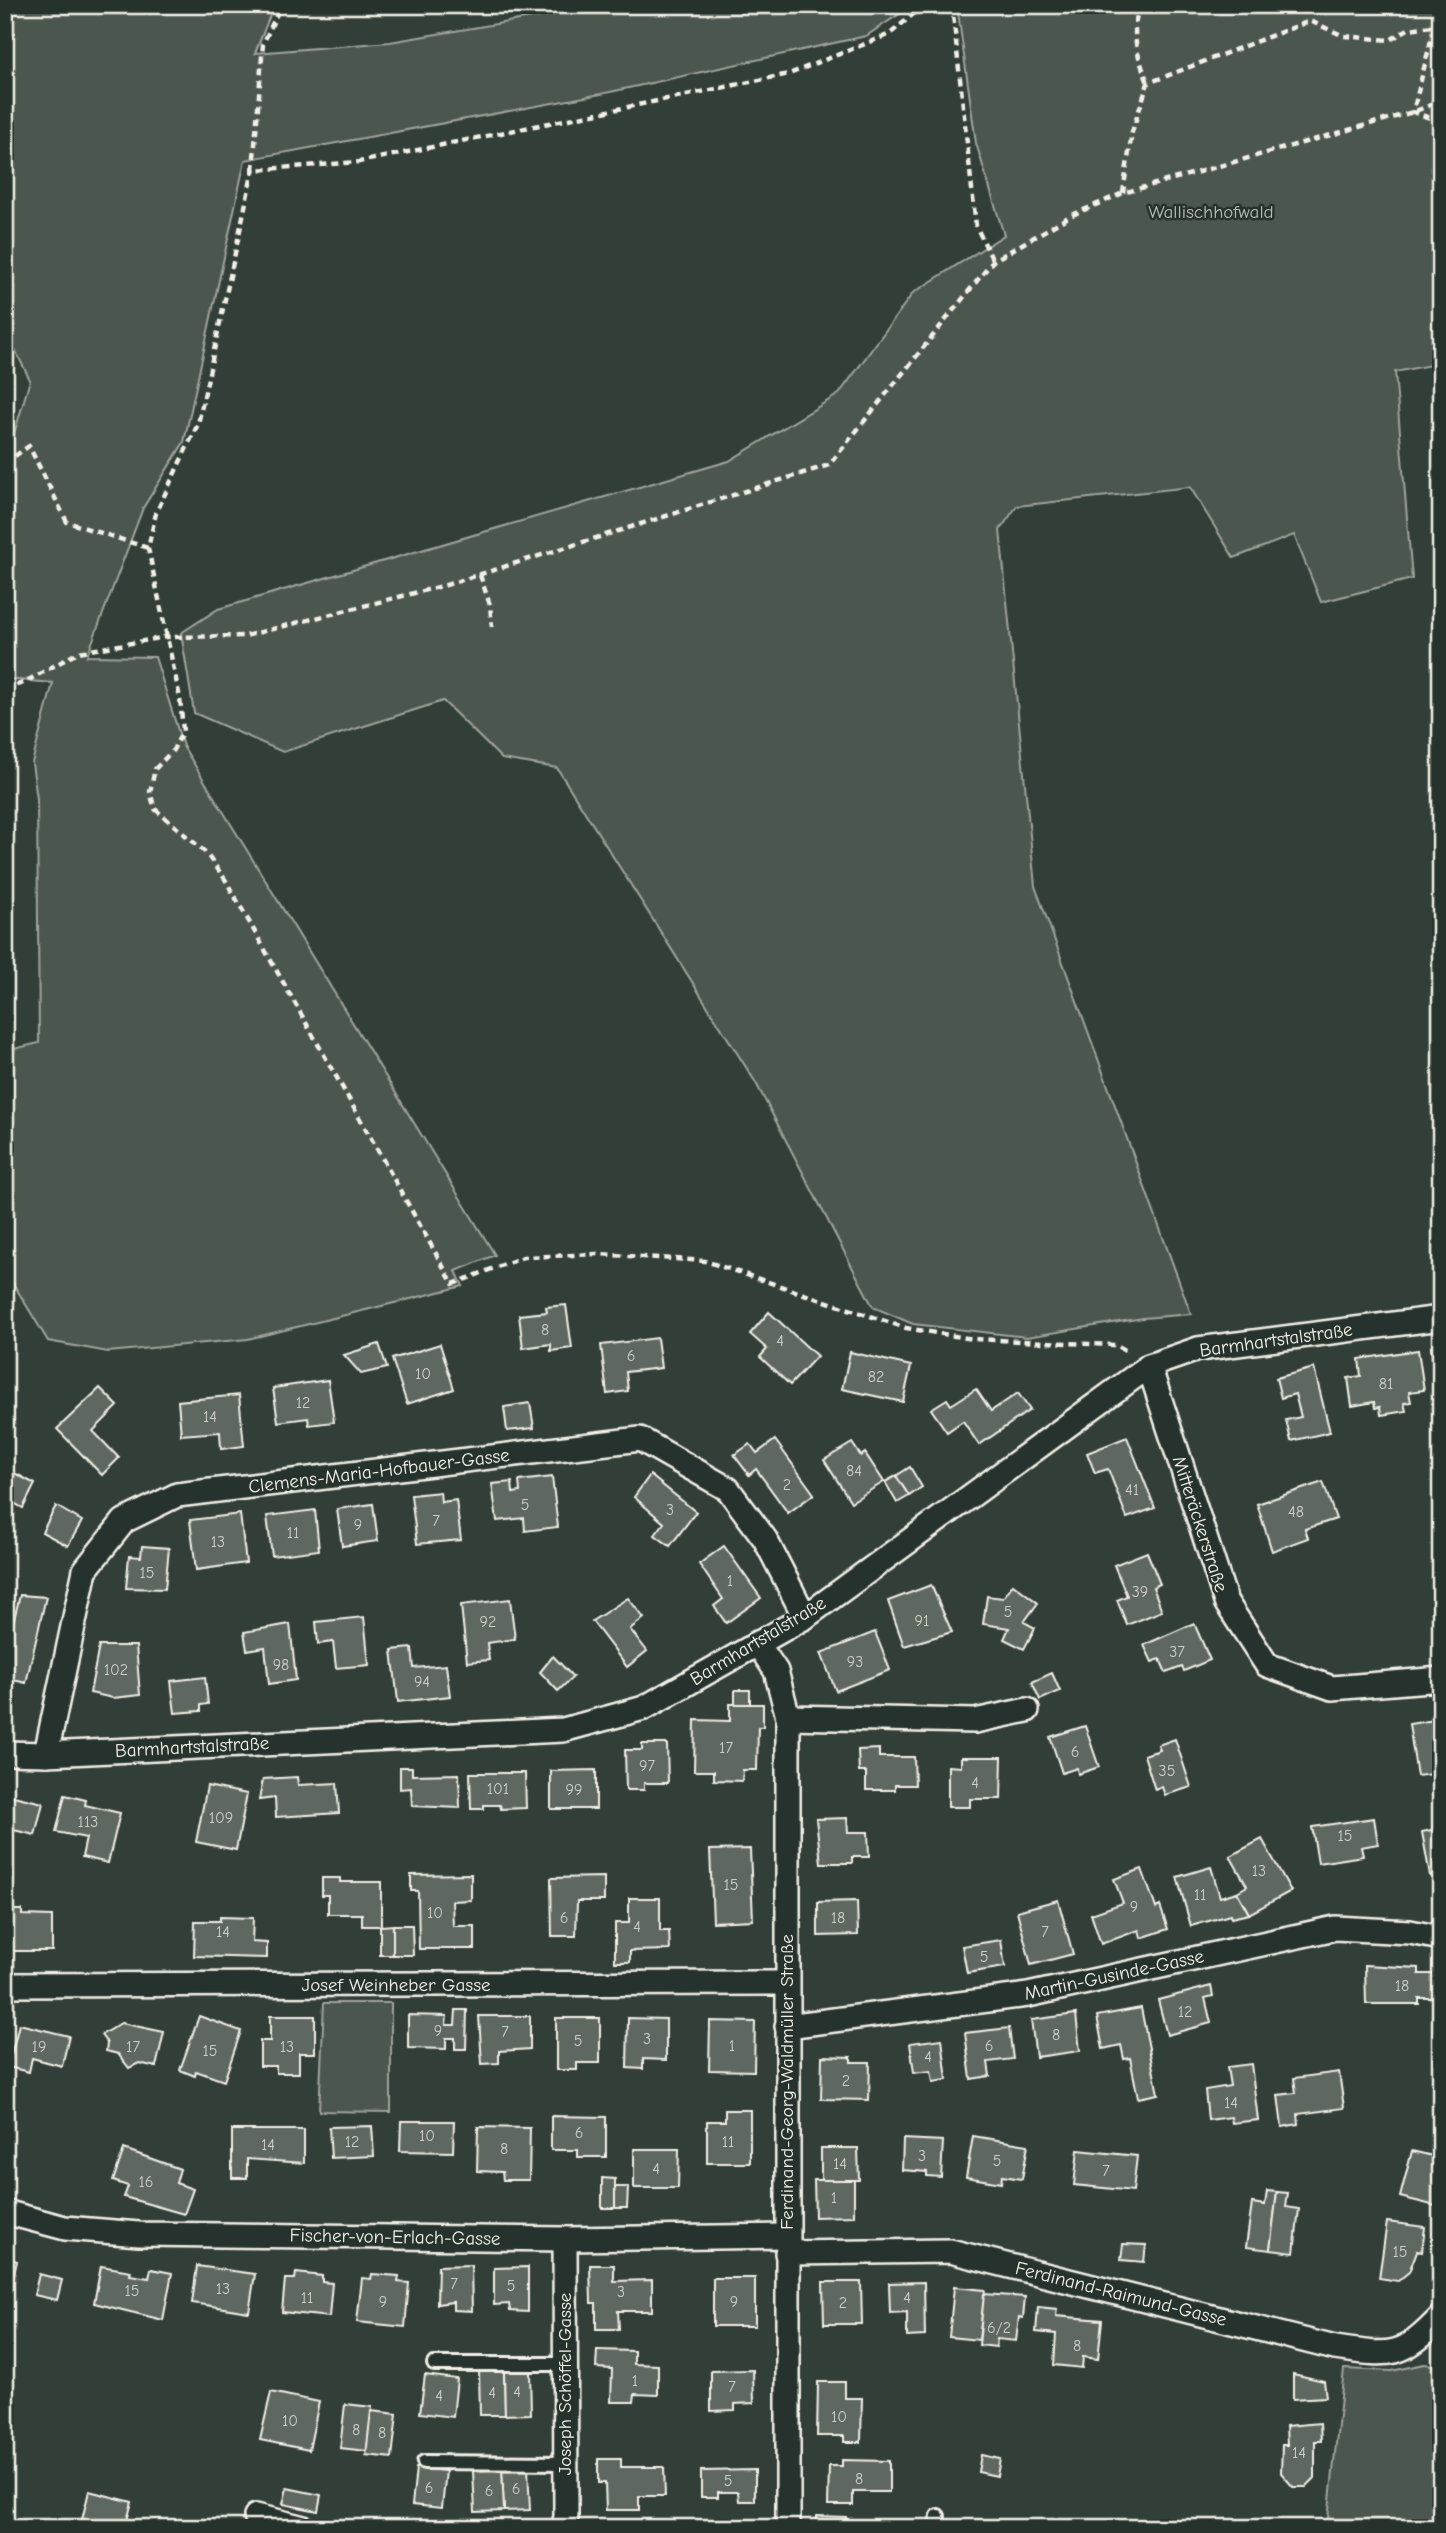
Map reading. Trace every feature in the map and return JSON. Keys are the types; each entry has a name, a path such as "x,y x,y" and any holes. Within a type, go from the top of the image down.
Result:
{"street":[{"name":"Barmhartstalstraße","path":"5,1753 46,1754 562,1730 644,1708 805,1617 1149,1366 1198,1349 1441,1318"},
{"name":"Mitteräckerstraße","path":"1149,1366 1226,1602 1267,1665 1332,1688 1441,1679"},
{"name":"Clemens-Maria-Hofbauer-Gasse","path":"46,1754 85,1570 124,1521 177,1495 640,1440 728,1489 765,1539 805,1617"},
{"name":"Ferdinand-Georg-Waldmüller Straße","path":"757,1643 776,1671 788,1717 788,2528"},
{"path":"788,1717 975,1721 1027,1710"},
{"name":"Martin-Gusinde-Gasse","path":"787,2026 1028,1995 1335,1928 1410,1932 1441,1938"},
{"name":"Josef Weinheber Gasse","path":"5,1985 787,1983"},
{"name":"Fischer-von-Erlach-Gasse","path":"5,2213 65,2228 139,2234 565,2239 787,2245"},
{"name":"Joseph Schöffel-Gasse","path":"563,2528 566,2517 565,2239"},
{"name":"Ferdinand-Raimund-Gasse","path":"787,2245 950,2251 1335,2348 1380,2355 1415,2344 1441,2317"},
{"path":"256,2516 304,2528"}],"lane":[{"path":"435,2364 564,2364"},
{"path":"424,2462 565,2463"}],"path":[{"path":"281,5 263,44 253,170 198,424 156,513 148,548 180,698 183,731 173,750 155,769 150,792 155,810 205,852 225,879 453,1284 523,1258 598,1254 705,1261 906,1328 973,1339 1116,1345 1149,1366"},
{"path":"253,170 359,162 789,74 890,34 925,5"},
{"path":"952,5 976,226 993,261"},
{"path":"1123,193 1132,132 1148,83 1135,48 1140,5"},
{"path":"1413,112 1438,24 1434,5"},
{"path":"1148,83 1310,21 1344,36 1390,40 1408,29 1438,24"},
{"path":"5,689 23,683 79,652 166,638 246,636 480,575 828,465 993,261 1070,216 1123,193 1413,112 1441,101"},
{"path":"1413,112 1441,122"},
{"path":"5,363 13,386"},
{"path":"5,463 29,446 67,522 148,548"},
{"path":"480,575 490,605 492,627"}],"green space":[{"path":"5,5 274,5 255,53 390,42 607,5 913,5 866,36 601,94 245,160 184,442 143,508 87,656 155,657 183,746 495,1255 456,1271 463,1286 248,1339 108,1352 48,1341 5,1270 5,1051 39,1043 37,799 32,763 53,683 6,679 5,676 5,499 9,451 30,380 5,329"},
{"name":"Wallischhofwald","path":"957,5 1441,5 1441,363 1395,372 1412,579 1321,602 1294,535 1234,558 1190,487 1017,506 1000,530 1035,886 1191,1314 1143,1318 1027,1337 913,1324 873,1307 756,1083 557,768 502,759 443,701 283,752 194,713 181,633 218,609 729,461 839,394 913,293 1004,235 976,143"},
{"path":"324,2003 391,2003 391,2112 319,2111"},
{"path":"1424,2364 1441,2366 1441,2472 1433,2494 1441,2497 1441,2528 1327,2528 1344,2369 1392,2371"}],"building":[{"path":"566,1305 572,1348 551,1351 551,1344 523,1348 519,1315 547,1312 546,1307"},
{"path":"769,1312 817,1356 790,1385 760,1357 767,1349 750,1334"},
{"path":"657,1338 661,1368 626,1372 628,1391 607,1394 601,1345"},
{"path":"379,1344 387,1368 361,1374 344,1355"},
{"path":"440,1344 454,1389 407,1404 392,1359"},
{"path":"1441,1345 1441,1381 1435,1382 1431,1346"},
{"path":"1418,1350 1424,1390 1409,1392 1411,1402 1404,1403 1406,1411 1381,1415 1380,1407 1375,1408 1374,1402 1352,1406 1348,1378 1361,1376 1359,1359"},
{"path":"850,1352 911,1366 903,1402 842,1389"},
{"path":"1314,1368 1330,1432 1291,1441 1286,1420 1301,1417 1295,1394 1281,1398 1276,1378"},
{"path":"328,1380 334,1422 309,1425 308,1418 278,1422 273,1388"},
{"path":"100,1388 118,1406 93,1431 119,1458 102,1475 57,1429"},
{"path":"976,1389 991,1411 1018,1393 1030,1410 979,1445 963,1421 947,1432 931,1409 947,1399 951,1405"},
{"path":"239,1395 244,1446 221,1449 220,1432 181,1435 178,1401"},
{"path":"530,1403 534,1428 507,1431 504,1407"},
{"path":"1127,1437 1155,1508 1127,1518 1108,1469 1095,1473 1087,1453"},
{"path":"775,1440 814,1494 788,1513 756,1469 749,1475 734,1455 750,1444 757,1453"},
{"path":"852,1443 861,1456 865,1453 884,1482 851,1502 824,1460"},
{"path":"910,1467 922,1487 909,1496 896,1476"},
{"path":"5,1468 35,1484 23,1508 5,1498"},
{"path":"650,1475 696,1512 670,1546 655,1535 664,1523 634,1497"},
{"path":"896,1476 909,1496 897,1503 885,1482"},
{"path":"552,1477 558,1527 525,1531 524,1518 497,1521 492,1484 512,1482 513,1493 520,1492 519,1481"},
{"path":"1323,1482 1336,1519 1305,1529 1308,1538 1272,1551 1257,1504"},
{"path":"440,1492 441,1502 456,1500 461,1540 417,1544 411,1495"},
{"path":"373,1504 378,1541 342,1546 337,1509"},
{"path":"56,1506 82,1521 68,1546 42,1532"},
{"path":"315,1510 319,1550 272,1556 267,1516"},
{"path":"240,1514 246,1563 196,1570 190,1520"},
{"path":"142,1546 169,1548 165,1589 126,1588 129,1556 141,1557"},
{"path":"724,1546 761,1598 726,1623 714,1606 723,1599 699,1564"},
{"path":"1147,1552 1160,1584 1153,1587 1162,1611 1127,1625 1117,1600 1127,1596 1114,1565"},
{"path":"1013,1584 1038,1603 1024,1622 1035,1628 1024,1649 1004,1639 1009,1628 983,1624 987,1596 1003,1598"},
{"path":"931,1585 952,1632 904,1646 888,1601"},
{"path":"20,1595 46,1597 26,1683 5,1678 5,1626 12,1627"},
{"path":"628,1598 644,1618 630,1629 647,1651 627,1667 592,1621"},
{"path":"510,1599 515,1639 487,1643 489,1660 467,1662 461,1605"},
{"path":"364,1617 369,1665 336,1668 333,1642 318,1644 316,1622"},
{"path":"1194,1623 1210,1660 1184,1671 1182,1667 1166,1673 1160,1659 1152,1662 1144,1645"},
{"path":"290,1624 296,1680 269,1684 265,1647 247,1650 244,1632"},
{"path":"875,1632 890,1670 836,1691 821,1653"},
{"path":"99,1646 136,1646 140,1695 113,1698 90,1693"},
{"path":"412,1648 414,1668 446,1665 450,1696 398,1702 392,1650"},
{"path":"553,1656 573,1677 558,1691 540,1672"},
{"path":"1052,1673 1060,1691 1040,1700 1032,1682"},
{"path":"205,1677 208,1704 201,1705 201,1711 175,1713 171,1681"},
{"path":"735,1690 750,1690 750,1704 735,1704"},
{"path":"730,1704 763,1704 763,1727 758,1727 757,1770 743,1770 742,1781 714,1780 714,1771 694,1771 695,1720 730,1721"},
{"path":"1441,1719 1441,1773 1417,1776 1409,1724"},
{"path":"1085,1726 1099,1767 1078,1774 1077,1768 1062,1773 1050,1737"},
{"path":"1175,1739 1191,1787 1165,1795 1162,1787 1155,1790 1144,1755 1160,1750 1158,1745"},
{"path":"642,1744 667,1744 668,1783 644,1783 644,1790 626,1790 625,1750 642,1750"},
{"path":"879,1749 879,1757 914,1757 915,1785 895,1785 895,1790 866,1790 866,1772 859,1772 858,1750"},
{"path":"961,1757 1002,1757 1001,1799 970,1799 970,1807 948,1807 948,1766 961,1767"},
{"path":"400,1767 412,1767 412,1775 459,1774 460,1808 412,1806 411,1788 400,1789"},
{"path":"596,1770 596,1809 551,1809 551,1771"},
{"path":"470,1773 525,1773 526,1808 501,1809 500,1805 484,1805 484,1809 471,1809"},
{"path":"297,1777 298,1785 337,1783 339,1813 276,1817 275,1798 259,1800 263,1779"},
{"path":"207,1786 247,1794 236,1850 196,1842"},
{"path":"5,1794 43,1803 35,1835 5,1828"},
{"path":"65,1795 86,1800 85,1805 120,1813 108,1863 82,1857 86,1838 56,1832"},
{"path":"847,1818 848,1832 868,1832 869,1857 852,1857 852,1863 821,1863 816,1819"},
{"path":"1374,1818 1378,1844 1361,1847 1363,1856 1318,1863 1312,1827"},
{"path":"1441,1828 1441,1874 1430,1876 1422,1832"},
{"path":"1262,1839 1291,1891 1249,1914 1237,1892 1247,1886 1230,1856"},
{"path":"750,1849 753,1920 713,1922 710,1850"},
{"path":"1211,1867 1220,1897 1237,1892 1249,1914 1231,1918 1230,1915 1191,1926 1177,1877"},
{"path":"1142,1869 1156,1908 1160,1906 1168,1929 1141,1938 1139,1930 1101,1944 1091,1914 1123,1903 1114,1879"},
{"path":"471,1874 471,1900 452,1901 453,1926 475,1926 475,1949 419,1949 418,1891 411,1891 411,1875"},
{"path":"604,1877 604,1901 577,1901 576,1936 552,1936 551,1878"},
{"path":"322,1878 340,1878 340,1882 381,1882 381,1926 393,1925 393,1955 380,1955 380,1926 362,1926 362,1914 328,1914 328,1895 322,1895"},
{"path":"629,1898 660,1898 660,1931 669,1931 670,1950 630,1951 630,1962 615,1962 615,1923 629,1923"},
{"path":"1058,1900 1073,1954 1031,1965 1017,1911"},
{"path":"857,1901 858,1935 818,1936 818,1902"},
{"path":"11,1910 22,1910 22,1915 52,1916 52,1951 11,1951 11,1935 5,1935 5,1915 11,1916"},
{"path":"220,1917 253,1918 252,1942 267,1943 267,1958 194,1956 195,1921 220,1921"},
{"path":"393,1925 412,1925 413,1955 393,1955"},
{"path":"1001,1940 1005,1967 967,1973 962,1946"},
{"path":"1365,1965 1419,1968 1419,1974 1437,1974 1438,1998 1419,1998 1419,2004 1366,2004"},
{"path":"1211,1986 1213,1996 1205,1998 1211,2023 1167,2035 1158,2000"},
{"path":"1141,2008 1158,2094 1138,2098 1130,2058 1124,2059 1121,2045 1103,2049 1097,2016"},
{"path":"456,2010 467,2010 466,2049 455,2049 455,2038 446,2038 446,2049 408,2048 408,2015 447,2016 446,2025 455,2025"},
{"path":"1076,2014 1080,2051 1036,2057 1031,2020"},
{"path":"199,2016 241,2031 224,2081 196,2071 195,2076 180,2070"},
{"path":"270,2016 315,2016 315,2053 299,2053 299,2073 276,2073 276,2066 260,2066 260,2041 270,2041"},
{"path":"479,2016 530,2016 530,2049 499,2051 499,2063 482,2064"},
{"path":"556,2018 600,2018 600,2063 577,2063 577,2070 556,2070"},
{"path":"628,2018 666,2019 666,2060 643,2059 643,2069 627,2068"},
{"path":"710,2021 755,2022 754,2071 709,2070"},
{"path":"121,2023 164,2032 156,2067 139,2063 129,2068 118,2054 106,2051 107,2043 101,2035"},
{"path":"19,2024 69,2036 62,2066 32,2058 29,2072 8,2067"},
{"path":"1009,2028 1013,2059 988,2062 990,2076 971,2079 965,2033"},
{"path":"942,2039 947,2080 933,2082 931,2071 914,2073 910,2043"},
{"path":"822,2056 851,2057 851,2062 870,2062 869,2100 821,2099"},
{"path":"1251,2064 1258,2120 1232,2123 1231,2117 1208,2120 1205,2090 1230,2086 1227,2067"},
{"path":"1339,2072 1344,2108 1298,2114 1299,2124 1282,2127 1278,2095 1296,2093 1294,2078"},
{"path":"725,2110 750,2110 750,2163 707,2163 707,2121 725,2121"},
{"path":"551,2116 606,2117 606,2157 578,2157 578,2150 551,2150"},
{"path":"401,2121 454,2121 453,2152 400,2151"},
{"path":"372,2126 374,2156 331,2158 329,2127"},
{"path":"478,2127 530,2128 529,2180 503,2180 502,2172 477,2171"},
{"path":"232,2130 304,2130 304,2163 247,2159 247,2178 232,2178"},
{"path":"973,2136 1028,2145 1022,2179 1002,2176 1001,2183 966,2177"},
{"path":"903,2139 943,2141 941,2177 927,2176 927,2172 902,2170"},
{"path":"821,2148 858,2148 859,2180 821,2180"},
{"path":"124,2149 180,2169 176,2183 193,2189 184,2214 124,2197 128,2186 113,2181"},
{"path":"634,2149 679,2149 678,2188 634,2188"},
{"path":"1078,2150 1137,2156 1133,2191 1074,2185"},
{"path":"1412,2151 1441,2158 1440,2207 1400,2197"},
{"path":"602,2178 615,2179 615,2208 602,2208"},
{"path":"814,2180 854,2180 854,2216 815,2217"},
{"path":"615,2187 628,2187 627,2208 615,2208"},
{"path":"1267,2191 1277,2192 1270,2250 1246,2247 1252,2203 1265,2205"},
{"path":"1277,2192 1288,2193 1286,2207 1299,2209 1294,2253 1270,2250"},
{"path":"1387,2222 1425,2227 1422,2252 1417,2251 1409,2272 1398,2281 1379,2278"},
{"path":"1123,2244 1146,2245 1144,2262 1121,2260"},
{"path":"5,2253 10,2254 9,2259 17,2261 8,2301"},
{"path":"471,2265 472,2311 453,2310 453,2302 437,2304 438,2266"},
{"path":"590,2265 614,2265 614,2281 652,2280 652,2311 618,2311 619,2329 596,2329 596,2303 591,2303"},
{"path":"101,2266 131,2271 130,2275 149,2278 151,2269 172,2273 163,2320 94,2303"},
{"path":"197,2266 255,2274 249,2312 192,2303"},
{"path":"528,2267 528,2312 510,2311 509,2304 494,2305 494,2268"},
{"path":"296,2273 322,2276 322,2282 332,2283 329,2317 282,2312 285,2279 295,2279"},
{"path":"39,2274 62,2280 57,2300 34,2295"},
{"path":"372,2274 399,2276 398,2282 409,2283 405,2327 357,2322 362,2278 371,2279"},
{"path":"713,2278 755,2278 755,2326 713,2326"},
{"path":"823,2282 861,2282 862,2324 824,2324"},
{"path":"924,2282 925,2336 907,2337 907,2312 890,2313 889,2283"},
{"path":"954,2287 985,2290 979,2340 949,2337"},
{"path":"984,2294 1025,2297 1023,2318 1019,2317 1016,2341 997,2339 996,2347 979,2345"},
{"path":"1038,2307 1057,2309 1056,2316 1102,2320 1098,2359 1083,2357 1082,2368 1054,2365 1056,2334 1036,2332"},
{"path":"597,2350 634,2351 634,2364 658,2365 658,2395 635,2394 634,2402 611,2402 612,2369 596,2368"},
{"path":"479,2370 504,2370 505,2415 480,2415"},
{"path":"504,2370 530,2370 531,2414 505,2415"},
{"path":"753,2370 754,2403 735,2404 735,2410 711,2411 711,2371"},
{"path":"1293,2374 1324,2381 1326,2397 1293,2399"},
{"path":"425,2375 457,2379 453,2417 420,2413"},
{"path":"818,2382 845,2382 845,2398 862,2398 861,2442 844,2442 844,2436 817,2436"},
{"path":"271,2392 319,2402 309,2450 260,2440"},
{"path":"345,2404 372,2407 367,2451 340,2448"},
{"path":"371,2411 397,2414 392,2458 366,2455"},
{"path":"1320,2423 1321,2441 1315,2441 1315,2478 1306,2487 1293,2487 1281,2473 1282,2445 1287,2445 1286,2426"},
{"path":"981,2455 1000,2459 997,2476 978,2472"},
{"path":"598,2459 621,2459 621,2467 664,2467 665,2496 639,2496 639,2510 606,2510 605,2483 598,2483"},
{"path":"842,2460 889,2461 889,2492 853,2492 853,2505 828,2505 829,2466 842,2466"},
{"path":"416,2468 446,2471 442,2508 412,2505"},
{"path":"528,2468 530,2510 504,2511 502,2469"},
{"path":"502,2469 504,2511 475,2512 473,2471"},
{"path":"755,2470 755,2501 739,2501 738,2492 718,2492 718,2497 701,2497 701,2471"},
{"path":"287,2488 321,2495 318,2511 283,2504"},
{"path":"89,2491 132,2502 125,2528 80,2528"},
{"path":"817,2516 846,2517 846,2527 884,2528 816,2528"}]}
